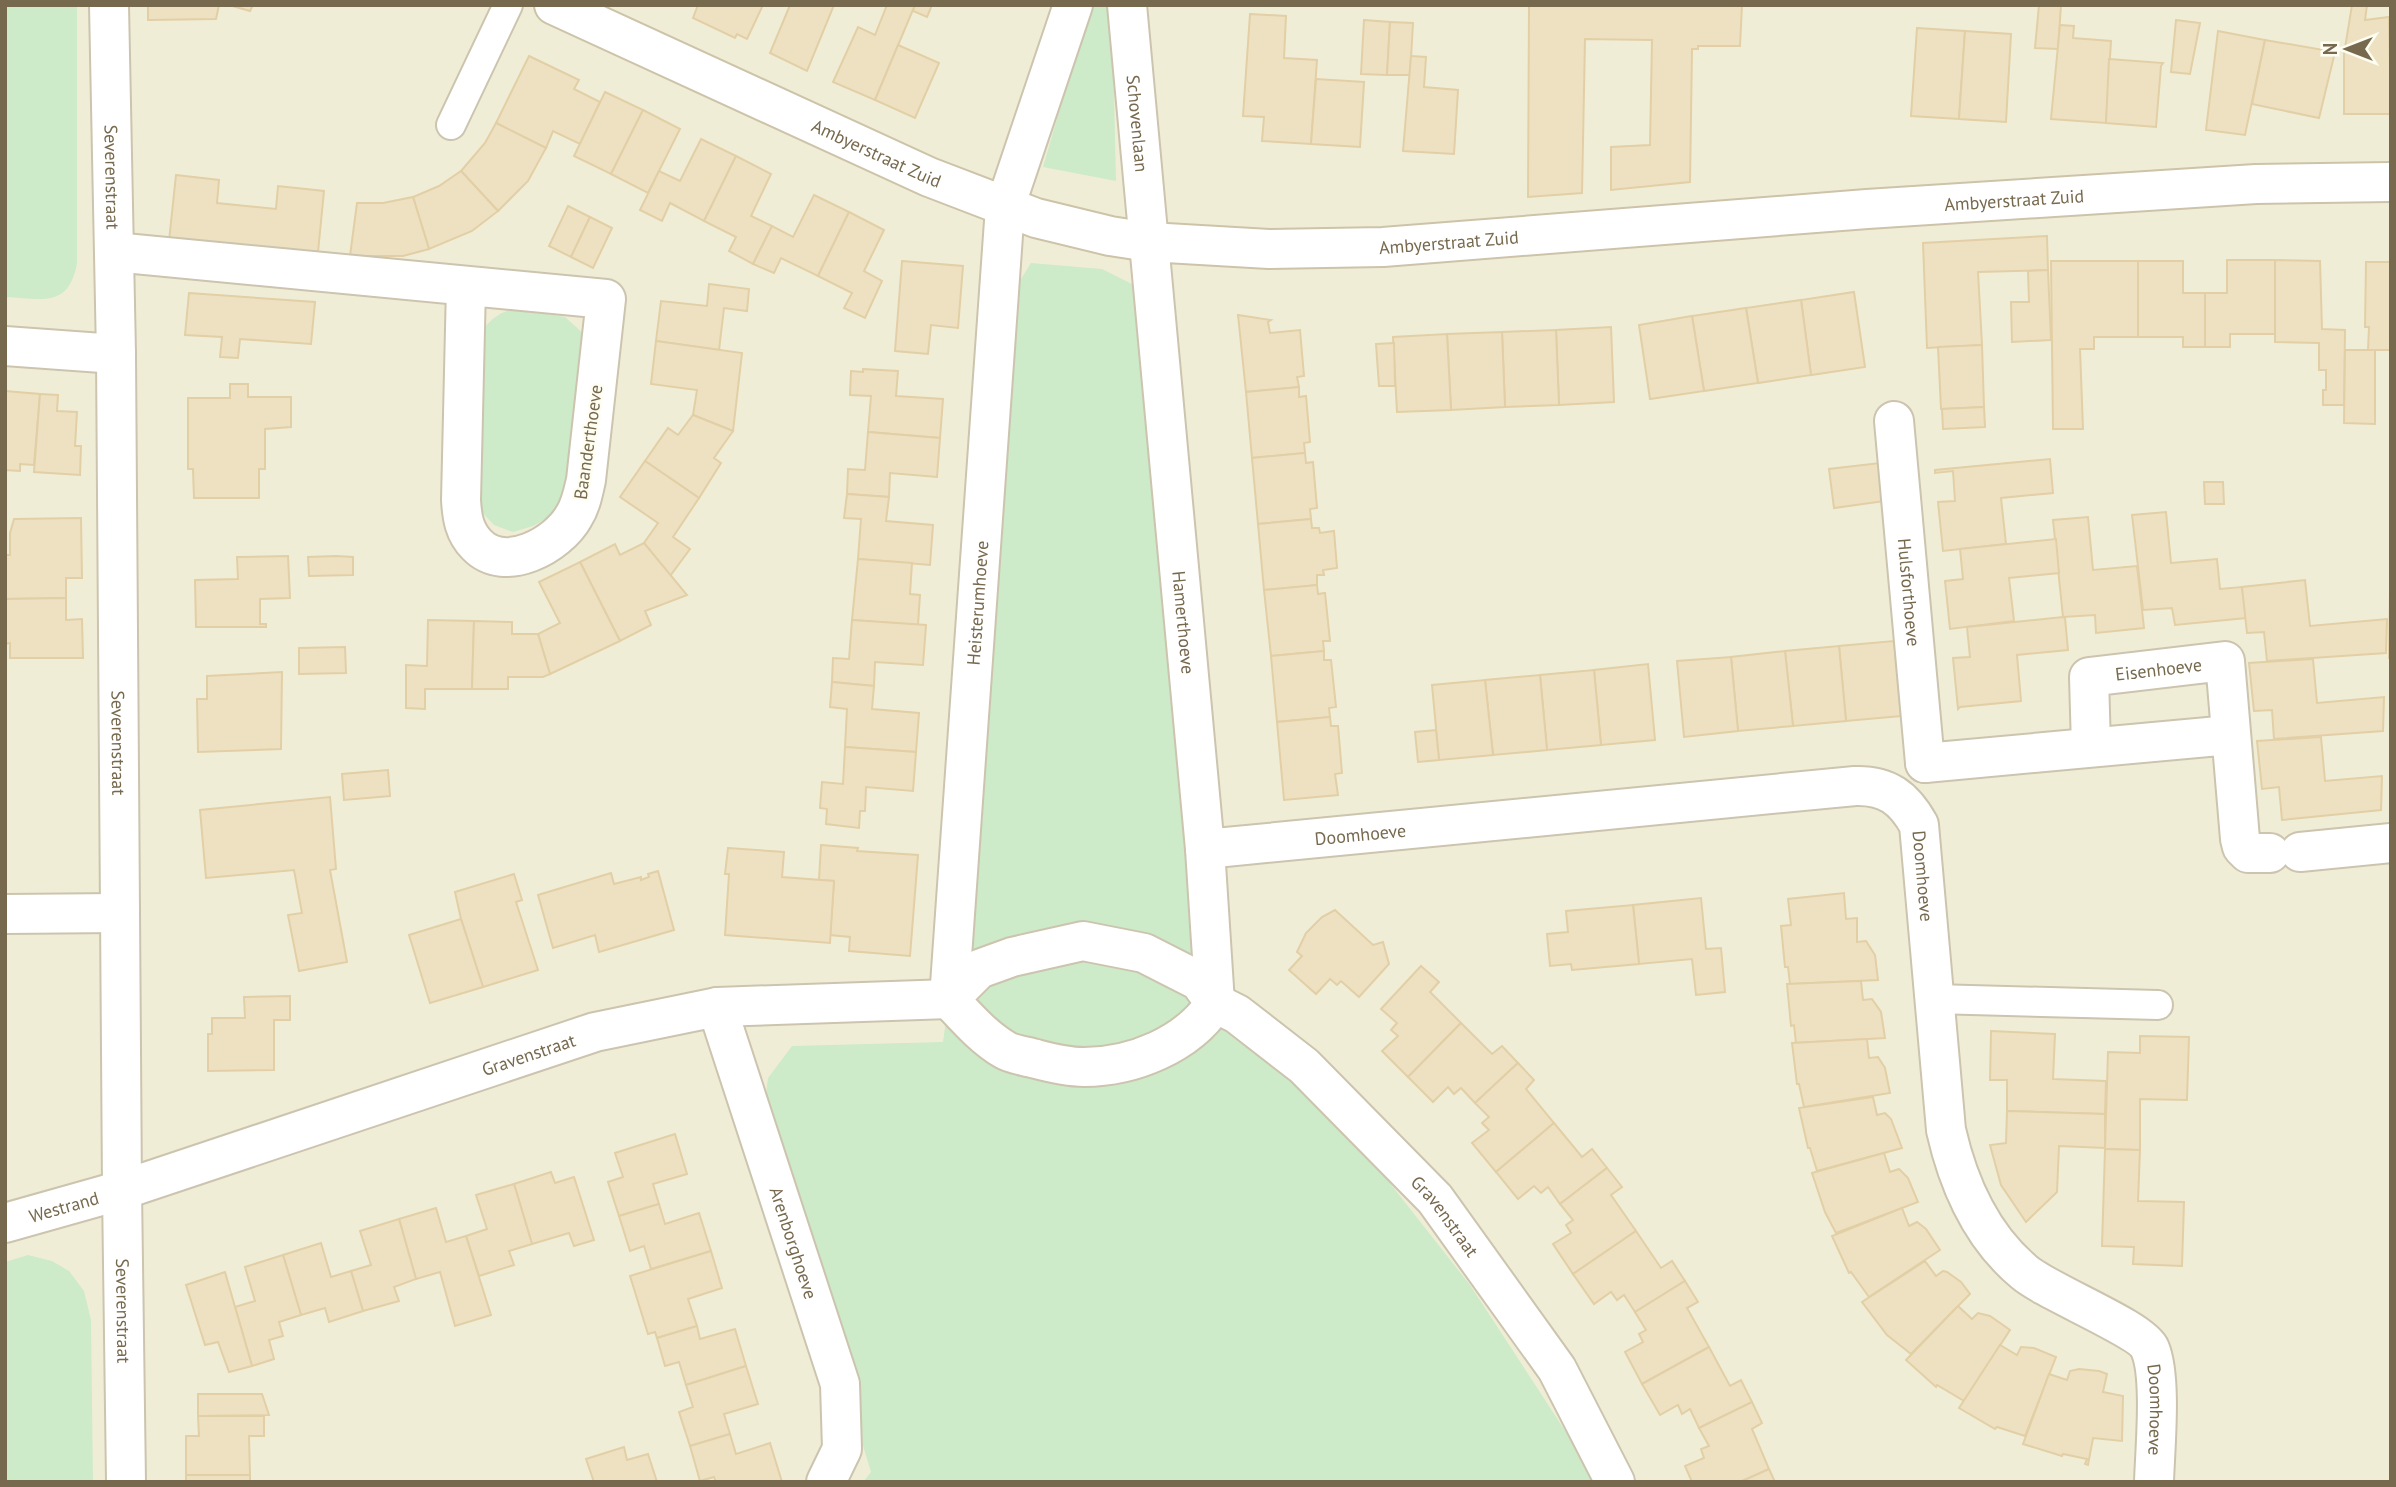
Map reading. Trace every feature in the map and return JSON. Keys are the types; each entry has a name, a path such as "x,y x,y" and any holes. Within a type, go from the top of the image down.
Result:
{"street":[{"name":"Severenstraat","path":"109,5 116,354 126,1482"},
{"name":"Ambyerstraat Zuid","path":"554,5 917,172 1005,207 1075,228 1149,242 1269,249 1383,247 1867,209 2228,186 2391,182"},
{"path":"1005,207 1073,5"},
{"name":"Schovenlaan","path":"1127,5 1149,242"},
{"name":"Heisterumhoeve","path":"949,999 1005,207"},
{"name":"Hamerthoeve","path":"1149,242 1205,849 1215,1003"},
{"name":"Baanderthoeve","path":"114,252 606,299 586,480 581,503 574,518 561,532 536,550 525,554 506,556 486,552 472,538 462,519 466,286"},
{"path":"5,346 116,354"},
{"name":"Hulsforthoeve","path":"1894,421 1925,763"},
{"name":"Eisenhoeve","path":"2091,747 2089,677 2225,662 2242,847 2248,853 2391,843"},
{"path":"1890,792 1925,763 2230,735"},
{"name":"Doomhoeve","path":"1205,849 1855,786 1874,785 1890,792 1909,807 1919,825 1946,1130 1955,1167 1970,1203 1997,1242 2024,1272 2049,1289 2126,1329 2150,1346 2156,1372 2154,1482"},
{"path":"5,914 120,913"},
{"name":"Gravenstraat","path":"122,1190 595,1032 717,1007 949,999 979,969 1012,957 1083,941 1144,953 1184,971 1199,981 1215,1003 1237,1014 1304,1066 1435,1199 1557,1368 1615,1482"},
{"path":"949,999 978,1029 1006,1051 1057,1064 1085,1067 1142,1059 1187,1034 1208,1014 1215,1003"},
{"name":"Arenborghoeve","path":"717,1007 841,1384 842,1449 826,1482"},
{"name":"Westrand","path":"5,1223 122,1190"}],"lane":[{"path":"451,125 508,5"},
{"path":"1934,999 2158,1005"}],"shaded area":[{"path":"5,5 2391,5 2391,1482 5,1482"}],"green space":[{"path":"5,5 77,5 77,263 68,288 52,298 5,297"},
{"path":"1090,5 1112,5 1116,181 1043,167"},
{"path":"1031,263 1102,269 1132,284 1143,318 1203,946 1255,1047 1359,1144 1470,1285 1596,1482 863,1482 871,1472 763,1117 768,1078 792,1046 943,1042 980,771 1012,293"},
{"path":"515,308 565,317 585,335 567,492 556,513 533,526 513,532 494,525 479,509 477,341 492,320"},
{"path":"28,1255 52,1261 69,1271 84,1291 91,1320 93,1482 5,1482 5,1262"}],"building":[{"path":"148,5 219,5 216,19 148,20"},
{"path":"229,5 253,5 250,11"},
{"path":"698,5 763,5 747,39 737,34 735,38 693,18"},
{"path":"790,5 834,5 807,71 770,53"},
{"path":"887,5 915,5 875,100 833,82 858,27 875,35"},
{"path":"915,5 932,5 927,17 913,11"},
{"path":"1529,5 1742,5 1740,46 1698,46 1698,49 1692,49 1690,182 1611,190 1611,147 1650,145 1652,40 1585,39 1582,193 1528,197"},
{"path":"2039,5 2061,5 2058,49 2035,48"},
{"path":"2352,5 2367,5 2365,20 2389,17 2391,114 2344,114 2344,54"},
{"path":"1250,14 1286,16 1284,58 1317,60 1311,144 1262,141 1264,117 1243,116"},
{"path":"1364,20 1390,22 1387,75 1361,74"},
{"path":"2176,20 2200,23 2190,74 2171,72"},
{"path":"1390,22 1413,23 1410,75 1387,75"},
{"path":"2060,25 2074,26 2073,38 2111,41 2106,123 2051,119"},
{"path":"1917,28 1965,31 1959,119 1911,116"},
{"path":"1965,31 2011,34 2006,122 1959,119"},
{"path":"2218,31 2265,40 2245,135 2206,130"},
{"path":"2265,40 2335,52 2319,118 2252,104"},
{"path":"898,45 939,63 915,118 875,100"},
{"path":"529,56 579,80 574,89 600,102 580,144 553,131 546,148 496,123"},
{"path":"1411,56 1426,57 1424,87 1458,90 1454,154 1403,151"},
{"path":"2109,59 2163,63 2156,127 2106,123"},
{"path":"1316,79 1364,82 1360,147 1311,144"},
{"path":"605,92 643,110 611,174 574,156"},
{"path":"643,110 680,129 648,193 611,174"},
{"path":"496,123 546,148 528,181 498,211 461,171 485,143"},
{"path":"701,139 736,156 704,221 670,203 662,221 640,210 659,171 680,181"},
{"path":"736,156 771,174 751,216 772,226 753,264 729,251 736,237 704,221"},
{"path":"461,171 498,211 472,231 429,249 413,197 439,186"},
{"path":"176,175 219,180 217,203 276,209 278,186 324,191 318,252 169,241"},
{"path":"814,195 849,212 818,276 781,258 774,273 753,264 772,226 793,237"},
{"path":"413,197 429,249 403,256 350,256 357,203 383,203"},
{"path":"568,206 590,217 571,257 549,246"},
{"path":"849,212 884,230 864,271 882,281 865,318 844,308 852,293 818,276"},
{"path":"590,217 612,228 593,268 571,257"},
{"path":"2047,236 2048,270 1978,272 1982,345 1927,348 1923,243"},
{"path":"2227,260 2275,260 2275,334 2230,334 2230,347 2205,347 2205,293 2227,293"},
{"path":"2275,260 2320,261 2322,329 2345,330 2344,405 2323,405 2326,370 2319,370 2319,343 2275,342"},
{"path":"902,261 963,266 958,328 931,325 928,354 895,351"},
{"path":"2051,261 2138,261 2138,337 2094,337 2094,349 2080,349 2083,429 2053,429"},
{"path":"2138,261 2183,261 2183,293 2205,293 2205,347 2183,347 2183,337 2138,337"},
{"path":"2366,262 2391,262 2391,350 2368,350 2369,327 2365,327"},
{"path":"2048,270 2051,340 2012,342 2011,302 2029,302 2028,271"},
{"path":"709,284 749,289 747,311 724,308 719,350 656,341 661,301 707,306"},
{"path":"1854,292 1865,367 1811,375 1801,300"},
{"path":"189,293 315,302 311,344 240,339 238,358 220,357 222,337 185,335"},
{"path":"1801,300 1811,375 1758,383 1746,308"},
{"path":"1746,308 1758,383 1704,391 1692,316"},
{"path":"1238,315 1271,320 1268,322 1270,333 1300,330 1304,376 1297,377 1299,387 1246,392"},
{"path":"1692,316 1704,391 1650,399 1639,325"},
{"path":"1611,327 1614,402 1559,405 1556,330"},
{"path":"1556,330 1559,405 1505,407 1502,332"},
{"path":"1502,332 1505,407 1451,410 1447,334"},
{"path":"1447,334 1451,410 1397,412 1393,337"},
{"path":"656,341 742,353 733,431 693,415 697,390 651,384"},
{"path":"1394,343 1395,386 1379,386 1376,344"},
{"path":"1982,345 1984,407 1941,409 1938,347"},
{"path":"2345,350 2375,350 2375,424 2344,423"},
{"path":"863,369 898,371 896,396 943,399 940,438 868,432 871,396 850,395 851,371 863,372"},
{"path":"230,384 248,384 248,397 291,397 291,427 265,429 265,469 259,469 259,498 194,498 193,469 188,469 188,398 230,398"},
{"path":"1299,387 1299,397 1306,396 1310,442 1304,443 1305,453 1252,458 1246,392"},
{"path":"5,391 40,394 34,465 20,464 20,471 5,470"},
{"path":"40,394 58,395 57,411 77,412 75,446 81,446 80,475 34,472"},
{"path":"1984,407 1985,427 1943,429 1942,409"},
{"path":"693,415 733,431 714,458 721,463 699,498 645,461 668,428 678,435"},
{"path":"868,432 940,438 937,477 890,473 889,497 847,494 848,469 865,470"},
{"path":"1305,453 1306,463 1313,462 1317,508 1310,509 1311,519 1258,524 1252,458"},
{"path":"2050,459 2053,493 2001,498 2006,544 1943,551 1938,502 1955,501 1953,471 1935,473 1935,470"},
{"path":"645,461 699,498 673,537 690,549 670,576 644,543 658,523 620,497"},
{"path":"1880,463 1885,501 1834,508 1829,469"},
{"path":"2204,482 2223,482 2224,504 2205,504"},
{"path":"847,494 889,497 886,521 933,525 930,565 858,559 861,519 844,518"},
{"path":"2166,512 2171,563 2217,559 2220,589 2242,587 2246,618 2175,625 2172,608 2143,610 2132,515"},
{"path":"2088,517 2093,570 2137,566 2144,628 2096,633 2095,615 2063,617 2053,520"},
{"path":"81,518 82,578 66,578 66,598 5,599 5,555 10,555 10,533 14,519"},
{"path":"1311,519 1312,528 1319,528 1320,533 1334,531 1337,568 1323,570 1324,575 1317,575 1317,585 1264,590 1258,524"},
{"path":"2056,539 2059,573 2009,578 2014,621 1950,629 1945,581 1963,579 1960,549"},
{"path":"644,543 687,595 645,611 651,625 620,641 580,562 615,544 620,555"},
{"path":"288,556 290,598 260,599 260,624 266,624 266,627 196,627 195,580 238,579 237,557"},
{"path":"308,557 353,557 353,575 309,576"},
{"path":"858,559 912,563 910,594 920,595 918,625 852,620"},
{"path":"580,562 620,641 550,674 538,634 560,623 539,582"},
{"path":"2305,580 2310,626 2387,619 2386,653 2267,661 2264,632 2247,633 2242,587"},
{"path":"1317,585 1318,594 1325,593 1330,641 1323,641 1324,651 1271,656 1264,590"},
{"path":"2390,594 2391,658 2389,658"},
{"path":"66,598 66,620 82,619 83,658 10,658 10,643 5,644 5,599"},
{"path":"2063,617 2068,650 2017,655 2021,701 1958,709 1953,658 1970,657 1967,627"},
{"path":"428,620 474,621 472,689 425,689 425,709 406,708 406,665 427,666"},
{"path":"852,620 926,625 923,665 875,662 874,686 832,682 833,658 849,659"},
{"path":"474,621 512,622 512,634 538,634 550,674 543,677 508,677 508,689 472,689"},
{"path":"1894,641 1901,716 1846,721 1839,646"},
{"path":"1839,646 1846,721 1793,726 1785,651"},
{"path":"345,647 346,673 299,674 299,648"},
{"path":"1324,651 1324,660 1331,660 1336,707 1329,708 1330,717 1277,722 1271,656"},
{"path":"1785,651 1793,726 1738,731 1731,657"},
{"path":"1731,657 1738,731 1684,737 1677,661"},
{"path":"2313,659 2317,703 2384,697 2383,731 2274,739 2272,710 2254,711 2249,663"},
{"path":"1648,664 1655,740 1601,745 1594,670"},
{"path":"1594,670 1601,745 1547,750 1540,675"},
{"path":"282,672 281,749 198,752 197,699 207,699 207,676"},
{"path":"1540,675 1547,750 1493,755 1485,680"},
{"path":"1485,680 1493,755 1439,760 1432,685"},
{"path":"832,682 874,686 872,709 919,713 916,752 845,747 847,709 830,707"},
{"path":"1330,717 1331,726 1338,726 1342,773 1335,774 1338,795 1284,800 1277,722"},
{"path":"1436,730 1439,760 1418,762 1415,732"},
{"path":"2321,737 2325,781 2382,776 2381,810 2282,820 2279,787 2262,789 2257,741"},
{"path":"845,747 916,752 913,791 866,787 865,811 860,811 859,828 826,824 827,809 820,808 822,782 843,784"},
{"path":"388,770 390,796 344,800 342,774"},
{"path":"330,797 336,869 330,870 347,962 299,971 288,915 302,913 294,870 206,878 200,810"},
{"path":"821,845 858,848 857,851 918,855 910,956 849,951 850,937 830,935 834,881 819,880"},
{"path":"728,848 784,852 782,877 834,881 830,943 725,935 729,874 725,874"},
{"path":"658,871 674,930 599,952 595,935 553,948 538,895 611,873 614,884 641,877 641,880"},
{"path":"514,874 522,900 516,902 538,970 483,987 455,892"},
{"path":"1844,893 1846,919 1857,918 1857,942 1866,941 1875,955 1878,980 1790,984 1788,967 1785,967 1781,926 1791,925 1788,899"},
{"path":"1701,898 1706,949 1721,948 1725,992 1696,995 1692,959 1639,964 1633,905"},
{"path":"1633,905 1639,964 1572,970 1571,964 1550,966 1547,934 1568,932 1566,911"},
{"path":"1335,910 1373,945 1383,942 1389,964 1359,997 1341,981 1337,985 1330,979 1316,994 1289,970 1302,956 1297,952 1306,933 1322,917"},
{"path":"461,919 483,987 430,1003 409,935"},
{"path":"1421,966 1439,982 1430,992 1461,1023 1408,1077 1382,1051 1398,1036 1391,1030 1397,1023 1381,1009"},
{"path":"1861,981 1863,1000 1872,999 1881,1012 1885,1038 1796,1043 1794,1025 1791,1026 1787,984"},
{"path":"290,996 290,1020 274,1020 274,1070 208,1071 208,1034 212,1034 212,1018 245,1018 244,997"},
{"path":"1461,1023 1492,1054 1502,1046 1518,1063 1475,1103 1461,1088 1454,1094 1448,1087 1433,1102 1408,1077"},
{"path":"1991,1031 2055,1034 2053,1079 2106,1081 2105,1114 2007,1111 2007,1080 1990,1080"},
{"path":"2140,1036 2189,1037 2187,1100 2140,1099 2140,1150 2105,1149 2108,1052 2140,1053"},
{"path":"1867,1039 1869,1058 1878,1057 1885,1068 1890,1093 1804,1107 1797,1084 1792,1043"},
{"path":"1518,1063 1534,1080 1526,1089 1554,1123 1496,1172 1472,1143 1489,1130 1482,1123 1489,1117 1475,1103"},
{"path":"1873,1097 1877,1115 1885,1113 1891,1119 1902,1148 1817,1171 1808,1148 1799,1108"},
{"path":"2007,1111 2105,1114 2105,1148 2059,1146 2057,1192 2026,1222 2001,1185 1990,1145 2006,1143"},
{"path":"1554,1123 1582,1157 1592,1149 1607,1168 1560,1204 1548,1187 1541,1193 1534,1186 1518,1199 1496,1172"},
{"path":"675,1134 687,1174 653,1184 659,1204 619,1216 608,1182 623,1177 615,1153"},
{"path":"2105,1149 2140,1150 2138,1201 2184,1202 2182,1266 2133,1264 2134,1247 2102,1246"},
{"path":"1884,1153 1890,1172 1899,1169 1908,1178 1918,1202 1836,1233 1825,1212 1812,1173"},
{"path":"1607,1168 1622,1187 1611,1195 1636,1231 1573,1274 1553,1244 1571,1233 1566,1225 1573,1220 1560,1204"},
{"path":"551,1172 555,1183 574,1177 594,1240 574,1246 569,1233 532,1244 514,1184"},
{"path":"514,1184 532,1244 509,1251 514,1265 479,1276 466,1236 487,1229 476,1195"},
{"path":"659,1204 665,1224 699,1213 711,1251 651,1269 644,1246 630,1251 619,1216"},
{"path":"436,1208 446,1242 466,1236 491,1315 455,1326 440,1272 416,1279 399,1219"},
{"path":"1902,1208 1909,1226 1917,1222 1926,1229 1940,1250 1869,1297 1851,1272 1849,1273 1832,1236"},
{"path":"399,1219 416,1279 394,1287 399,1301 363,1311 351,1271 371,1265 360,1231"},
{"path":"1636,1231 1661,1268 1672,1261 1685,1281 1635,1312 1624,1295 1617,1300 1611,1292 1594,1304 1573,1274"},
{"path":"321,1243 331,1277 351,1271 363,1311 329,1322 325,1308 301,1315 283,1255"},
{"path":"711,1251 722,1288 688,1299 697,1326 657,1338 655,1332 648,1334 630,1276"},
{"path":"283,1255 301,1315 279,1322 283,1336 269,1340 274,1359 252,1366 235,1307 255,1301 245,1267"},
{"path":"1925,1261 1936,1276 1943,1271 1947,1272 1961,1282 1970,1294 1911,1354 1887,1335 1862,1302"},
{"path":"225,1272 252,1366 229,1372 218,1342 205,1345 186,1285"},
{"path":"1685,1281 1698,1302 1687,1308 1709,1347 1642,1384 1625,1352 1643,1342 1639,1334 1646,1330 1635,1312"},
{"path":"1958,1306 1972,1319 1978,1313 1990,1316 2010,1330 1964,1401 1937,1385 1936,1387 1906,1360"},
{"path":"697,1326 700,1339 735,1329 746,1366 686,1385 679,1362 665,1366 657,1338"},
{"path":"2000,1345 2017,1355 2021,1347 2034,1348 2056,1357 2025,1436 1997,1427 1995,1429 1959,1408"},
{"path":"1709,1347 1730,1386 1741,1380 1752,1402 1699,1428 1690,1409 1682,1414 1678,1405 1660,1415 1642,1384"},
{"path":"746,1366 758,1404 724,1414 730,1434 690,1446 679,1412 693,1407 686,1385"},
{"path":"2079,1369 2107,1374 2103,1392 2123,1396 2122,1441 2093,1438 2088,1465 2085,1464 2087,1459 2063,1454 2062,1456 2023,1444 2049,1374 2067,1380 2070,1371"},
{"path":"198,1394 262,1394 269,1415 198,1416"},
{"path":"1752,1402 1762,1423 1752,1429 1769,1469 1740,1482 1692,1482 1685,1466 1704,1458 1701,1449 1709,1446 1699,1428"},
{"path":"198,1416 264,1416 264,1436 249,1436 250,1475 186,1475 186,1436 199,1436"},
{"path":"730,1434 736,1454 770,1443 782,1482 716,1482 714,1477 700,1481 690,1446"},
{"path":"624,1447 627,1460 648,1454 657,1482 594,1482 586,1459"},
{"path":"1769,1469 1775,1482 1740,1482"},
{"path":"186,1475 250,1475 250,1482 186,1482"}]}
